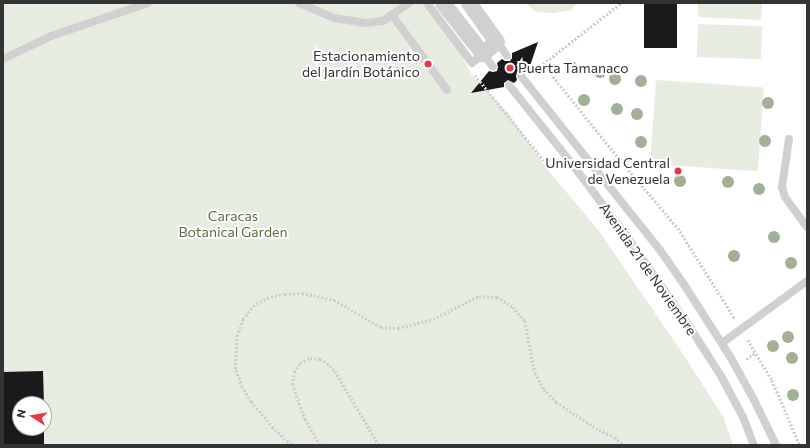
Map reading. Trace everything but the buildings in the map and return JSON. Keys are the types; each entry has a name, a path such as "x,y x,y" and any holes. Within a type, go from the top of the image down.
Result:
{"street":[{"path":"443,3 483,54 497,42 469,3"}],"lane":[{"path":"3,59 51,36 148,3"},
{"path":"299,3 334,18 354,22 377,22 392,15 409,3"},
{"path":"427,3 472,63 483,54 493,67"},
{"path":"392,15 447,90"},
{"path":"497,42 507,56"},
{"name":"Avenida 21 de Noviembre","path":"523,78 660,250 722,343 753,398 776,445"},
{"name":"Avenida 21 de Noviembre","path":"509,85 569,160 628,238 689,326 743,417 754,445"},
{"path":"789,139 782,187 785,197 807,227"},
{"path":"722,343 807,281"}],"path":[{"path":"523,78 620,3"},
{"path":"543,64 621,161 678,228 772,380 800,445"},
{"path":"474,74 550,168"},
{"path":"291,445 273,428 263,414 251,402 242,387 235,369 237,336 242,319 253,306 268,298 285,294 302,293 334,300 381,327 398,328 432,319 479,296 497,297 513,307 525,321 536,374 544,389 556,402 599,430 615,437 623,445"},
{"path":"320,445 305,420 292,385 294,372 300,364 310,358 320,359 327,363 335,371 378,445"}],"green space":[{"name":"Caracas Botanical Garden","path":"3,3 432,3 472,75 510,115 547,169 599,231 683,354 724,418 733,445 3,445"},
{"path":"525,3 577,3 571,10 554,13 536,12"},
{"path":"698,3 762,3 761,20 698,17"},
{"path":"698,24 762,26 761,59 697,57"},
{"path":"656,80 764,88 758,171 650,164"}],"place":[{"name":"Estacionamiento del Jardín Botánico","path":"428,64"},
{"name":"Puerta Tamanaco","path":"510,68"},
{"name":"Universidad Central de Venezuela","path":"678,171"}]}
